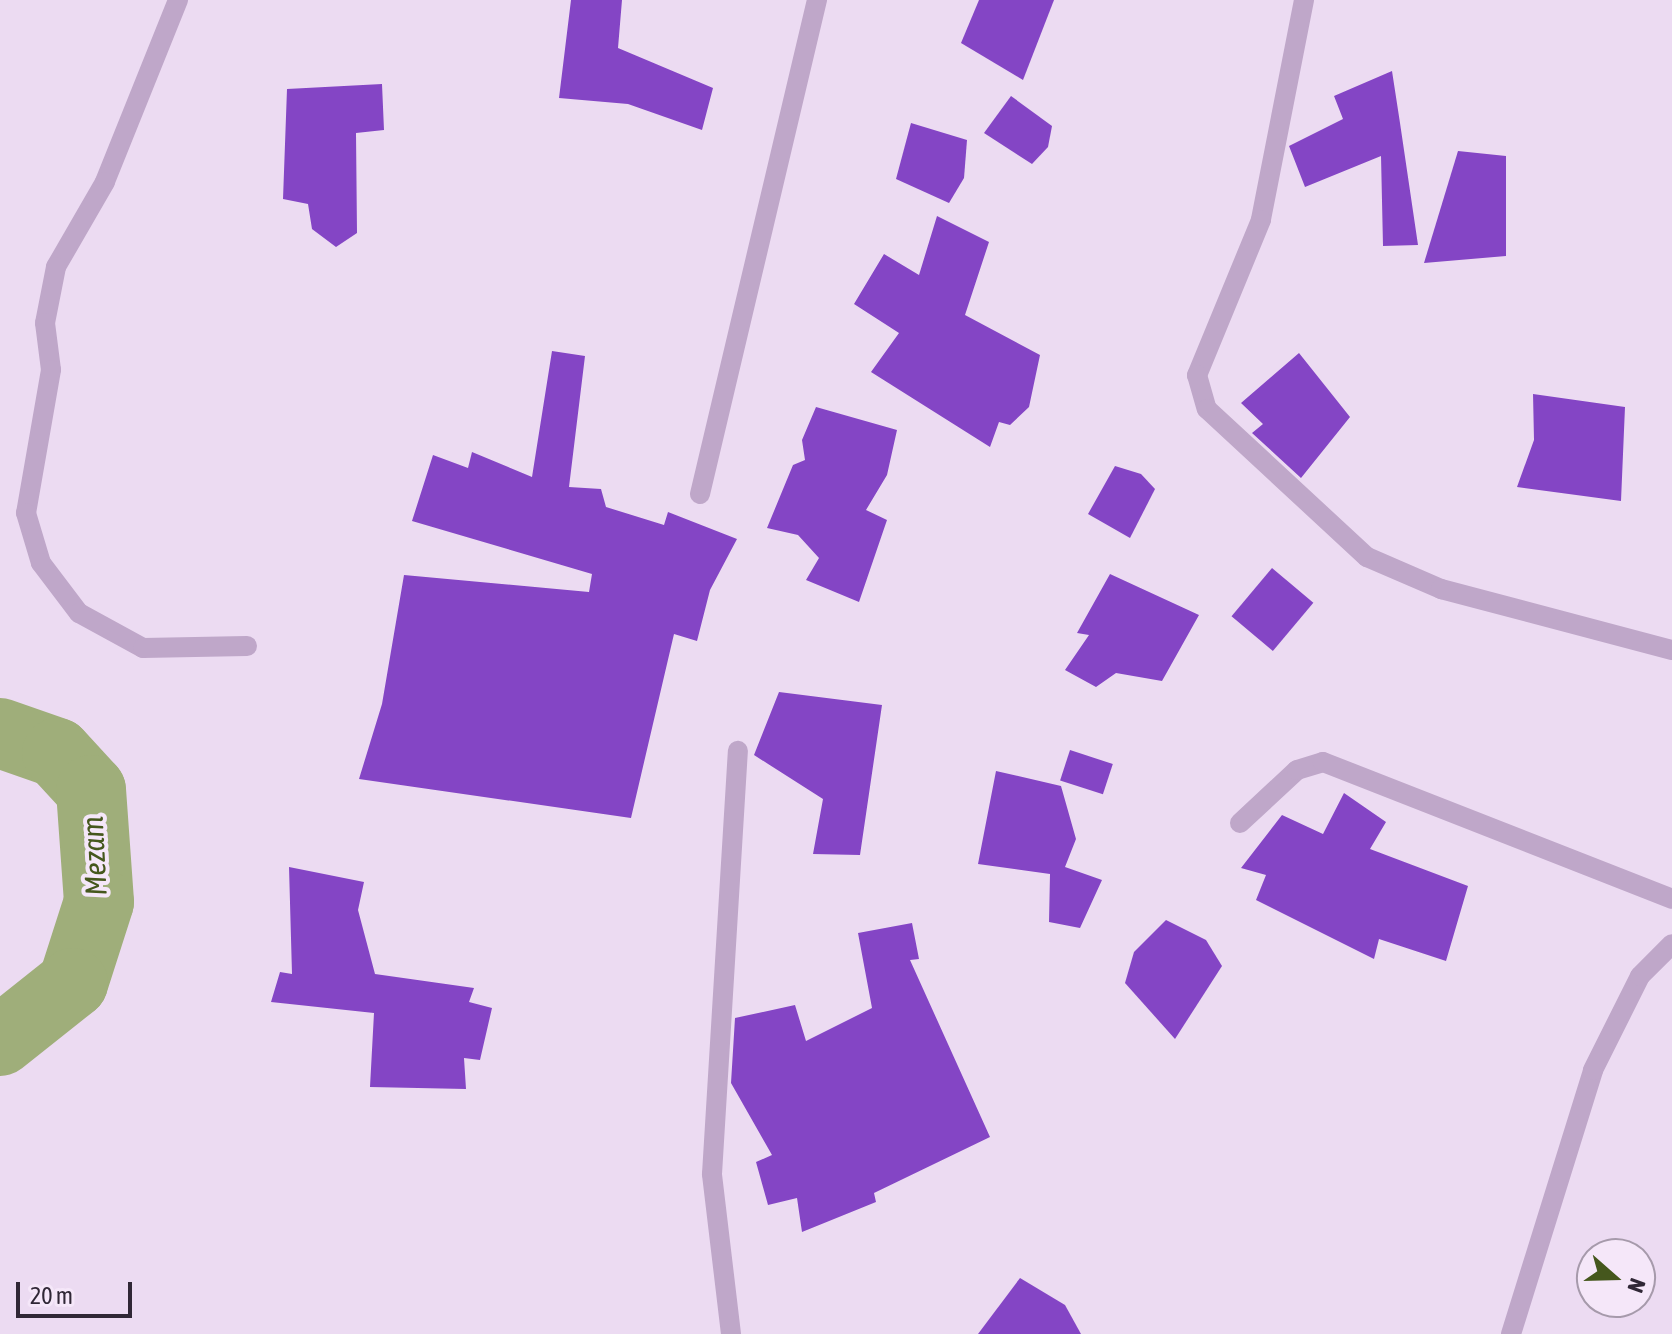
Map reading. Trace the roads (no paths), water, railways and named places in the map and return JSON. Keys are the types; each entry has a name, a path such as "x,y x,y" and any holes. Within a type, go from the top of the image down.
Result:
{"street":[{"path":"178,0 105,182 56,267 45,323 51,370 26,513 41,563 79,613 143,648 247,646"},
{"path":"700,494 817,0"},
{"path":"1304,0 1261,220 1197,375 1207,409 1367,557 1441,589 1672,650"},
{"path":"731,1334 712,1174 738,751"},
{"path":"1240,823 1297,770 1323,762 1672,899"},
{"path":"1511,1334 1593,1070 1640,976 1672,944"}],"waterway":[{"name":"Mezam","path":"0,733 57,753 91,790 99,902 73,983 0,1041"}]}
